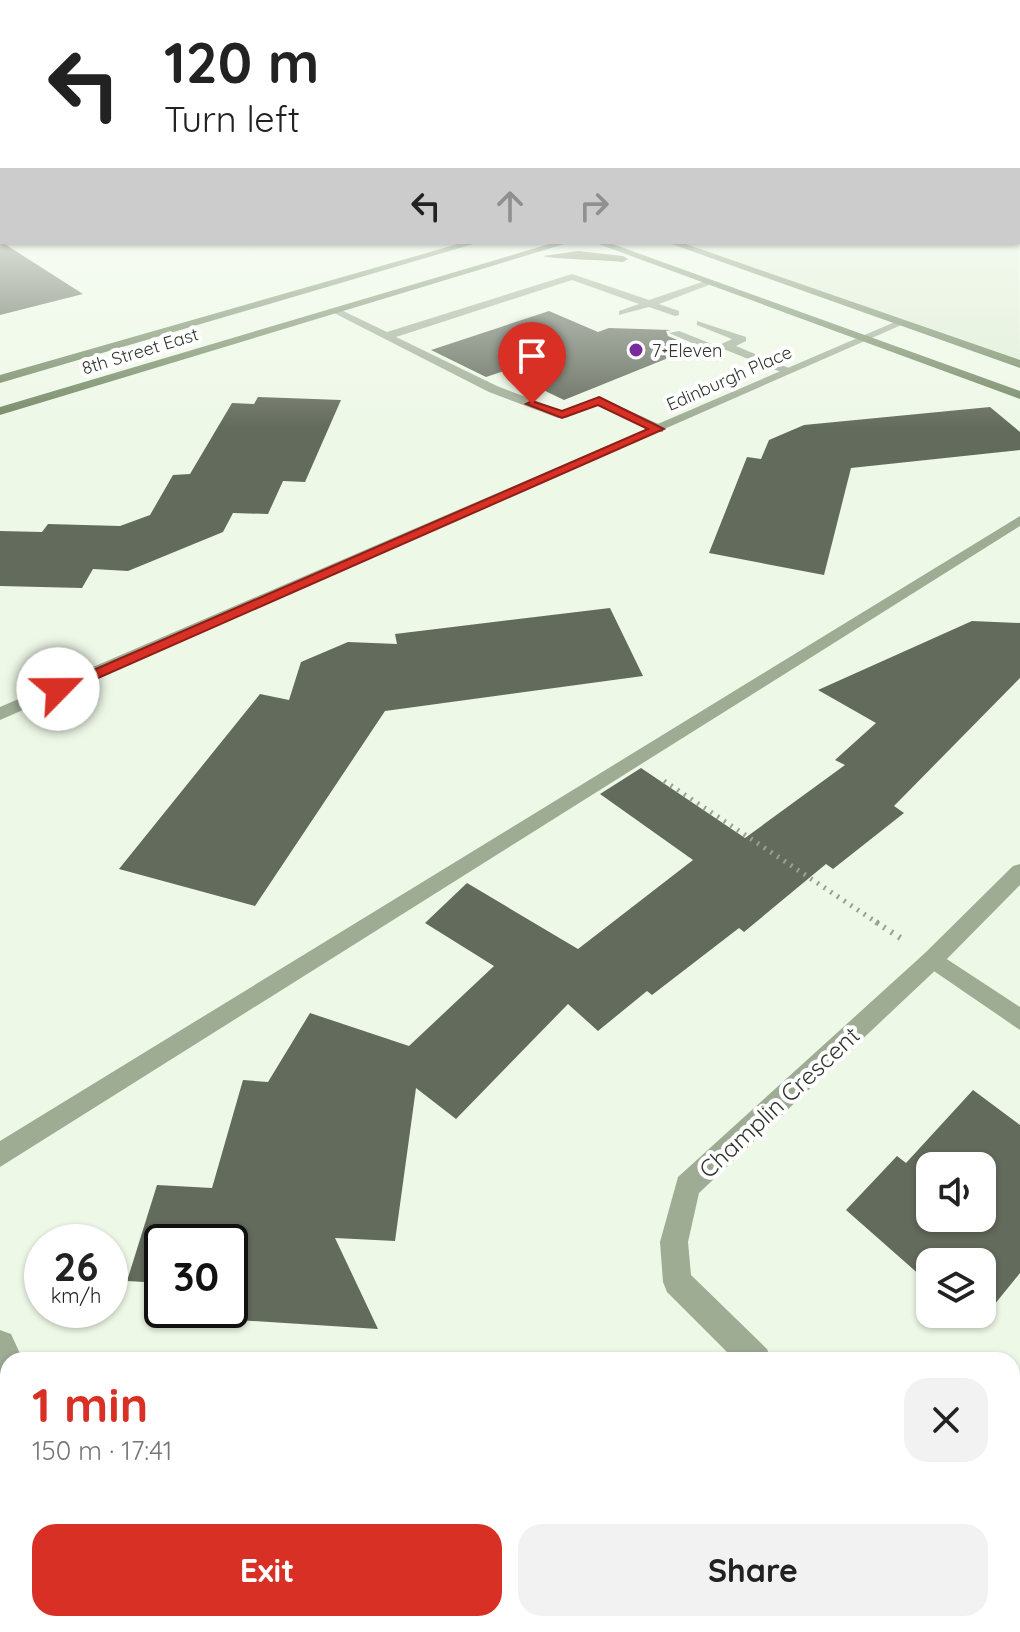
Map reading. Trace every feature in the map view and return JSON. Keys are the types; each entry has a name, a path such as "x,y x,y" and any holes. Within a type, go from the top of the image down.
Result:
{"main road":[{"name":"8th Street East","path":"0,379 356,275"},
{"name":"8th Street East","path":"0,411 455,275"},
{"path":"692,275 1020,395"},
{"path":"768,275 1020,364"}],"street":[{"path":"387,336 572,277 675,313"},
{"path":"636,318 623,313 712,282"},
{"path":"335,311 493,389 562,415 599,401 658,429"},
{"path":"675,333 717,350 742,339 701,323"},
{"name":"Edinburgh Place","path":"0,714 901,323"},
{"path":"726,346 790,371"},
{"path":"0,1155 1019,521"},
{"name":"Champlin Crescent","path":"748,1352 677,1282 674,1242 687,1186 933,959 1020,872"},
{"path":"933,959 1020,1020"}],"path":[{"path":"633,760 882,925"}],"shaded area":[{"path":"772,275 1019,275 1020,364"}],"building":[{"path":"0,275 53,275 83,294 0,315"},
{"path":"549,311 598,332 609,328 671,330 666,331 668,336 691,346 564,400 504,371 486,377 431,350"},
{"path":"258,397 341,400 305,482 283,481 268,514 233,513 223,532 128,571 93,569 82,588 0,586 0,531 42,532 48,524 120,526 150,515 173,475 190,474 232,403 254,404"},
{"path":"990,407 1020,432 1020,450 851,468 824,575 709,553 747,457 761,459 769,440 804,425"},
{"path":"610,608 643,676 385,711 255,906 119,869 260,694 289,700 301,662 348,642 397,644 395,634"},
{"path":"972,621 1020,623 1020,678 894,806 904,813 833,869 826,864 744,932 739,928 652,995 647,991 598,1031 568,1004 456,1119 416,1088 395,1241 335,1238 378,1329 248,1321 248,1224 145,1224 157,1185 212,1188 243,1080 268,1082 310,1013 409,1046 494,966 425,923 467,883 578,949 693,860 600,794 641,768 745,838 845,765 835,760 876,723 818,690"},
{"path":"973,1090 1020,1125 1020,1273 996,1303 996,1248 916,1248 916,1272 846,1210 897,1156 906,1163 916,1152 916,1232 996,1232 996,1152 916,1152"},
{"path":"144,1227 144,1282 128,1281"}],"place":[{"name":"7-Eleven","path":"636,350"}],"route":[{"path":"58,689 658,429 599,401 562,415 532,404"}]}
